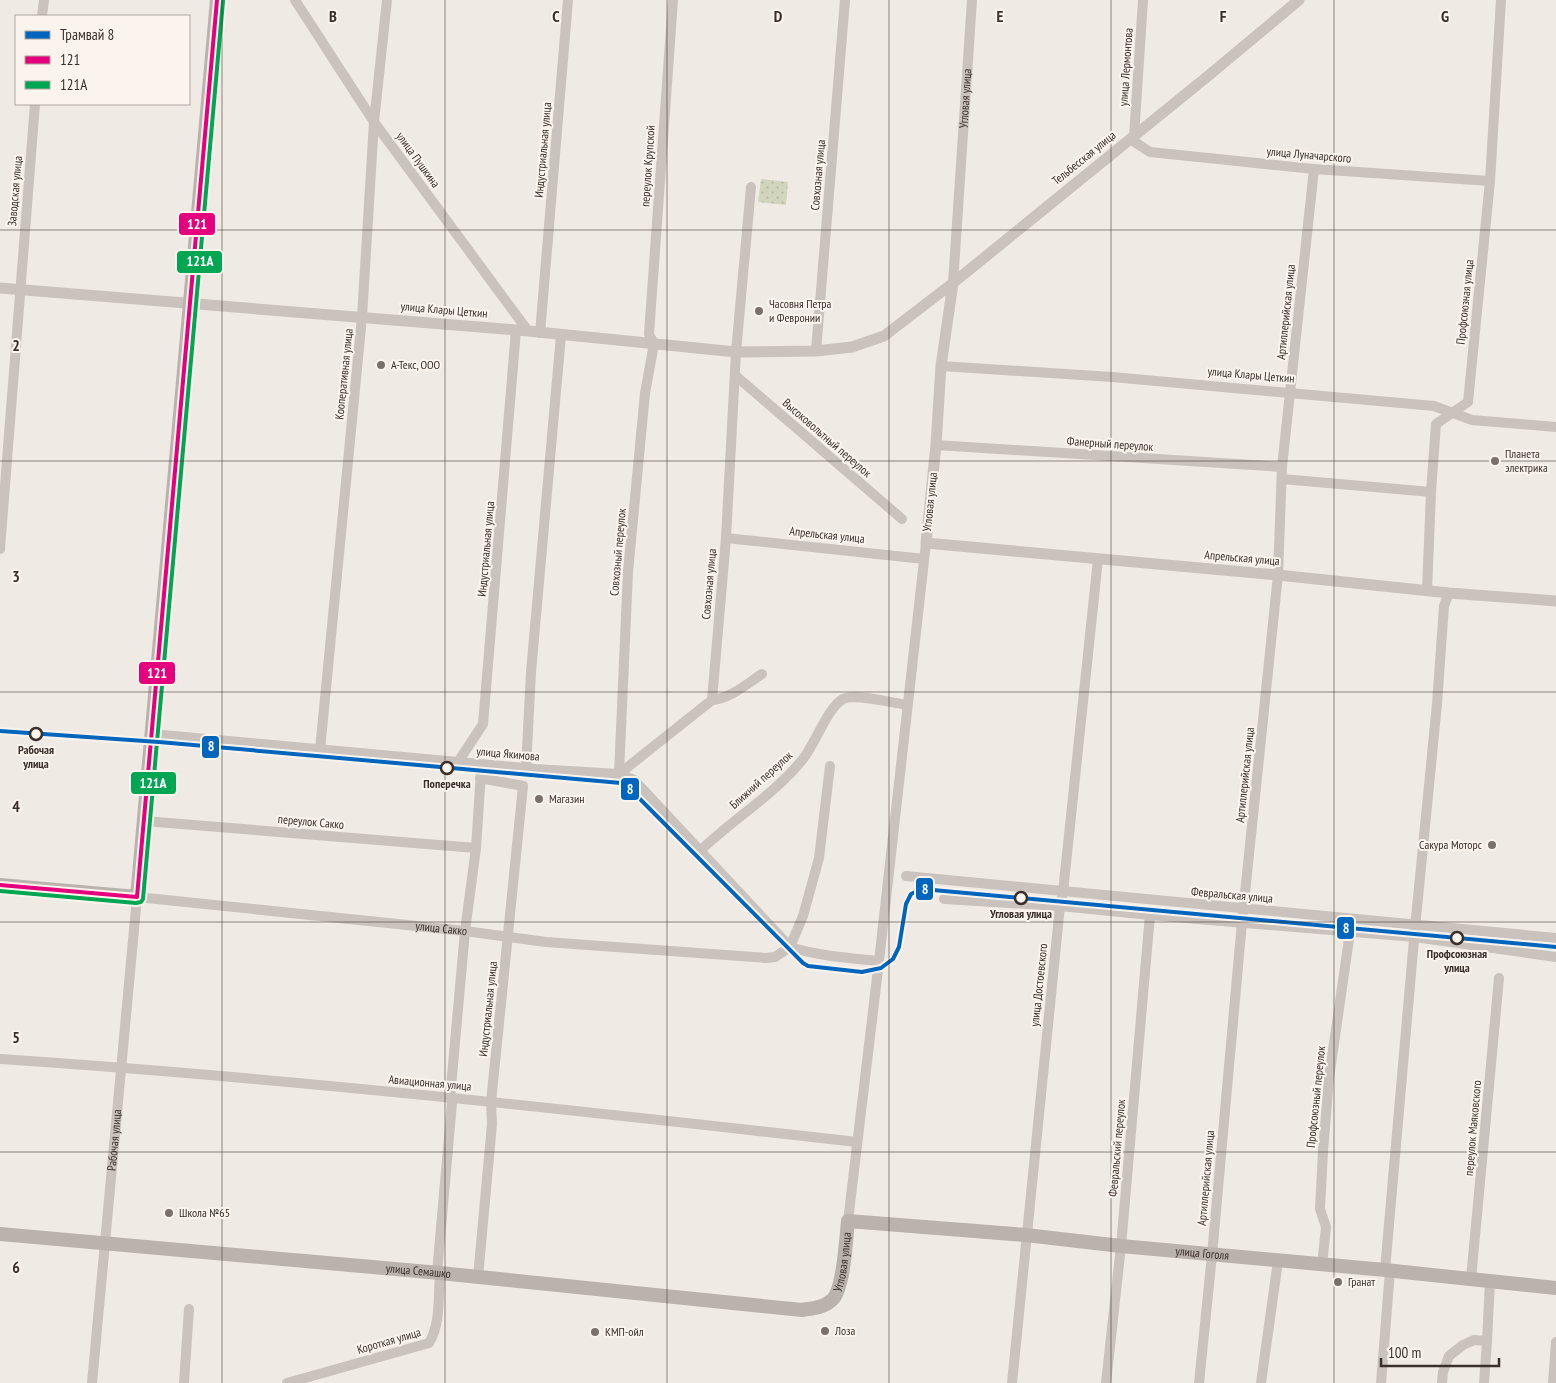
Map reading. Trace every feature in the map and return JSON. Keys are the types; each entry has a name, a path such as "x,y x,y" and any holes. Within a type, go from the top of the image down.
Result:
{"main road":[{"name":"Рабочая улица","path":"137,897 217,0"},
{"name":"улица Сакко","path":"0,885 137,897"},
{"name":"улица Гоголя","path":"848,1221 1026,1235 1556,1288"},
{"name":"Угловая улица","path":"833,1300 840,1286 848,1221"},
{"name":"улица Семашко","path":"0,1234 438,1273 802,1310 821,1307 833,1300"}],"street":[{"path":"42,15 44,0"},
{"name":"улица Пушкина","path":"295,0 374,122 528,331"},
{"name":"Кооперативная улица","path":"320,750 362,317 374,122 387,0"},
{"name":"Индустриальная улица","path":"458,762 484,724 528,331 568,0"},
{"name":"переулок Крупской","path":"651,339 673,0"},
{"name":"Совхозная улица","path":"816,351 845,0"},
{"name":"Угловая улица","path":"848,1221 926,543 936,445 941,366 953,283 972,0"},
{"name":"улица Лермонтова","path":"1132,137 1143,0"},
{"name":"Тельбесская улица","path":"884,336 953,283 1299,0"},
{"name":"Профсоюзная улица","path":"1427,590 1436,424 1468,402 1490,181 1500,0"},
{"name":"Заводская улица","path":"0,549 35,105"},
{"name":"улица Луначарского","path":"1132,137 1150,152 1314,169 1490,181"},
{"name":"Артиллерийская улица","path":"1199,1383 1243,909 1278,575 1282,467 1314,169"},
{"name":"Совхозная улица","path":"712,700 726,538 736,352 751,187"},
{"name":"улица Клары Цеткин","path":"0,288 561,335 651,339 736,352 816,351 852,347 884,336"},
{"path":"526,768 531,672 561,335"},
{"name":"Совхозный переулок","path":"619,774 628,572 651,339"},
{"name":"улица Клары Цеткин","path":"941,366 1290,392 1434,406 1472,420 1556,427"},
{"name":"Высоковольтный переулок","path":"736,376 902,519"},
{"name":"Фанерный переулок","path":"936,445 1282,467"},
{"path":"1282,479 1431,492"},
{"name":"Апрельская улица","path":"726,538 924,559"},
{"name":"Апрельская улица","path":"926,543 1278,575 1449,593 1556,601"},
{"name":"улица Достоевского","path":"1012,1383 1060,906 1064,892 1098,559"},
{"path":"1381,1383 1414,937 1437,704 1444,606 1449,593"},
{"path":"619,774 712,700 730,696 762,674"},
{"name":"Ближний переулок","path":"700,851 793,770 804,757 833,709 842,699 852,696 907,705"},
{"name":"улица Якимова","path":"152,734 526,768 619,774 634,780 790,947"},
{"path":"438,1273 452,1103 450,1098 465,931 476,848 481,764"},
{"path":"830,766 819,858 803,916 790,947 832,956 879,961"},
{"name":"Индустриальная улица","path":"478,1277 492,1124 491,1102 523,786 480,778"},
{"name":"переулок Сакко","path":"144,821 476,848"},
{"name":"Февральская улица","path":"906,876 1556,938"},
{"name":"улица Сакко","path":"137,897 600,947 766,958 775,957 790,947"},
{"name":"Рабочая улица","path":"92,1383 137,897"},
{"path":"944,899 1060,906 1414,937 1556,957"},
{"name":"Февральский переулок","path":"1106,1383 1121,1246 1150,915"},
{"name":"Профсоюзный переулок","path":"1322,1265 1326,1228 1320,1209 1329,1078 1350,932"},
{"name":"переулок Маяковского","path":"1471,1279 1499,978"},
{"name":"Авиационная улица","path":"0,1059 121,1067 450,1098 857,1142"},
{"path":"1261,1383 1278,1261"},
{"name":"Короткая улица","path":"288,1383 429,1343 437,1323 438,1273"},
{"path":"1484,1383 1490,1281"},
{"path":"184,1383 189,1309"},
{"path":"1442,1383 1448,1356 1463,1345 1474,1340 1487,1341"},
{"path":"1553,1383 1556,1342"}],"green space":[{"path":"761,179 788,182 786,205 758,202"}],"tram line":[{"name":"8","path":"0,731 159,742 621,783 629,788 808,966 862,972 881,968 893,959 899,947 906,904 911,894 922,889 1556,947"}],"transit line":[{"name":"121","path":"137,897 217,0"},
{"name":"121А","path":"0,891 136,903 141,902 143,899 223,1"},
{"name":"121","path":"0,885 137,897"}],"place":[{"name":"Часовня Петра и Февронии","path":"759,311"},
{"name":"А-Текс, ООО","path":"381,365"},
{"name":"Планета электрика","path":"1495,461"},
{"name":"Рабочая улица","path":"36,734"},
{"name":"Поперечка","path":"447,768"},
{"name":"Магазин","path":"539,799"},
{"name":"Сакура Моторс","path":"1492,845"},
{"name":"Угловая улица","path":"1021,898"},
{"name":"Профсоюзная улица","path":"1457,938"},
{"name":"Школа №65","path":"169,1213"},
{"name":"Гранат","path":"1338,1282"},
{"name":"Лоза","path":"825,1331"},
{"name":"КМП-ойл","path":"595,1332"}]}
